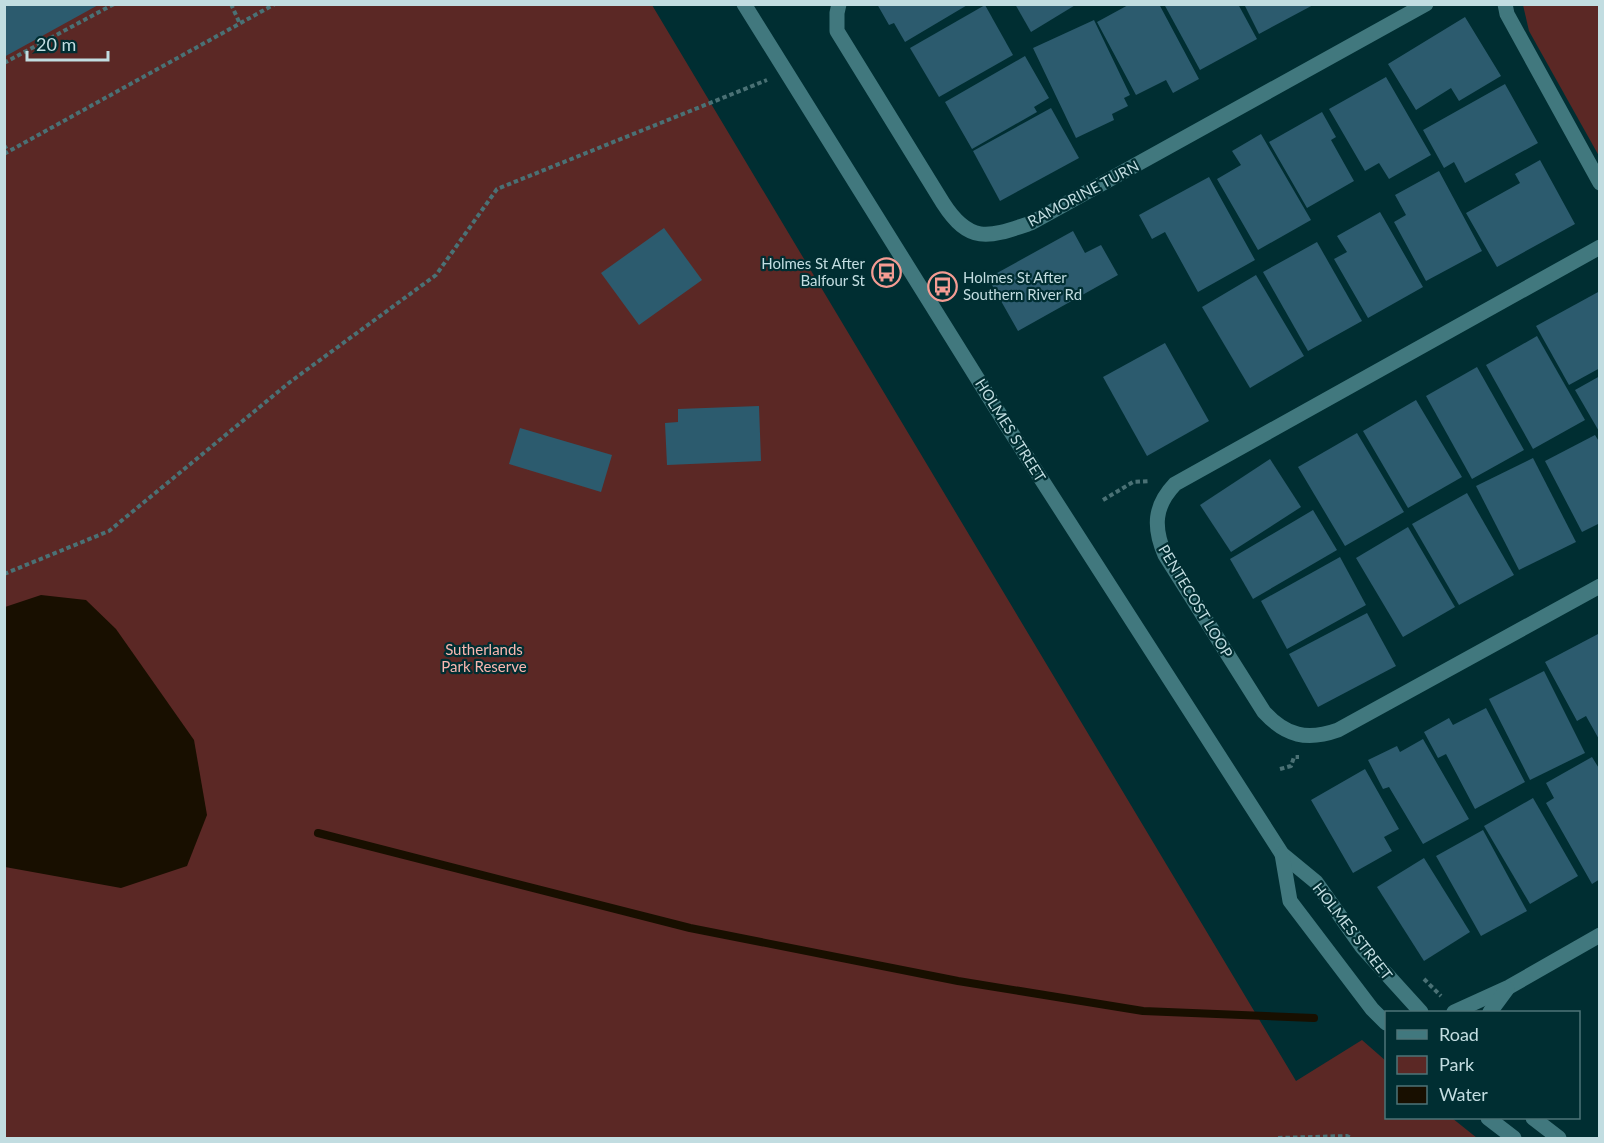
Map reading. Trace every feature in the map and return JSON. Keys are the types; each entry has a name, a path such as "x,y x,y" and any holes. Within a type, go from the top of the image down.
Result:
{"street":[{"name":"HOLMES STREET","path":"744,4 1002,418 1282,854 1316,882 1362,947 1420,1011"},
{"name":"RAMORINE TURN","path":"839,4 837,31 955,222 967,230 985,234 1000,234 1031,223 1426,4"},
{"path":"1505,4 1507,14 1599,183"},
{"name":"PENTECOST LOOP","path":"1599,247 1175,484 1163,496 1157,526 1159,541 1165,555 1264,712 1284,730 1299,735 1322,736 1338,730 1599,586"},
{"name":"HOLMES STREET","path":"1282,854 1290,902 1372,1009 1385,1022"},
{"path":"1456,1011 1509,987 1599,935"},
{"path":"1491,1011 1509,987"},
{"path":"1489,1119 1514,1138"},
{"path":"1534,1119 1559,1138"}],"path":[{"path":"4,63 114,4"},
{"path":"231,4 240,24"},
{"path":"4,145 6,152 275,4"},
{"path":"4,574 109,531 290,382 436,275 497,189 788,72"},
{"path":"1103,500 1133,482 1150,481"},
{"path":"1280,769 1291,766 1294,757"},
{"path":"1278,1138 1347,1136 1352,1138"}],"green space":[{"name":"Sutherlands Park Reserve","path":"4,5 652,5 1296,1081 1362,1040 1385,1060 1385,1119 1453,1119 1477,1138 5,1138"},
{"path":"1523,5 1599,5 1599,156 1529,31"}],"water":[{"path":"41,595 86,600 116,629 194,740 207,815 187,866 121,888 5,867 5,607"}],"building":[{"path":"4,4 100,4 4,57"},
{"path":"877,4 969,4 905,42 894,23 889,25"},
{"path":"1015,4 1077,4 1031,32"},
{"path":"1130,4 1159,4 1199,79 1173,93 1166,80 1136,95 1097,22"},
{"path":"1164,4 1238,4 1257,39 1200,70"},
{"path":"1244,4 1315,4 1259,34"},
{"path":"985,5 1013,55 939,97 910,48"},
{"path":"1465,17 1501,76 1459,101 1451,88 1416,110 1388,64"},
{"path":"1094,20 1130,95 1124,98 1128,106 1112,114 1114,120 1076,138 1033,48"},
{"path":"1025,56 1049,98 1034,107 1037,112 972,149 945,102"},
{"path":"1386,77 1431,155 1389,179 1379,163 1365,171 1329,109"},
{"path":"1505,84 1538,143 1465,183 1454,162 1444,168 1423,130"},
{"path":"1051,108 1079,158 1000,201 973,151"},
{"path":"1322,112 1336,137 1331,140 1354,181 1307,208 1269,142"},
{"path":"1261,134 1311,220 1258,250 1217,179 1241,165 1232,151"},
{"path":"1540,160 1575,224 1497,267 1466,213 1520,183 1515,174"},
{"path":"1439,171 1482,251 1426,281 1394,222 1406,215 1395,195"},
{"path":"1209,177 1255,260 1198,292 1165,232 1152,239 1139,215"},
{"path":"1380,212 1423,287 1368,318 1334,259 1347,252 1337,236"},
{"path":"664,228 702,280 639,325 601,273"},
{"path":"1073,231 1085,253 1101,245 1118,275 1018,331 988,278"},
{"path":"1317,242 1362,321 1308,351 1263,272"},
{"path":"1256,275 1304,356 1250,388 1202,307"},
{"path":"1600,291 1600,368 1569,385 1536,326"},
{"path":"1537,336 1585,420 1533,449 1486,365"},
{"path":"1165,343 1209,421 1147,456 1103,377"},
{"path":"1477,367 1524,450 1472,479 1426,396"},
{"path":"1600,376 1600,433 1575,390"},
{"path":"1416,400 1462,477 1408,508 1363,431"},
{"path":"759,406 761,461 667,465 665,423 678,422 678,409"},
{"path":"520,428 612,455 601,492 509,464"},
{"path":"1357,433 1404,512 1345,546 1298,467"},
{"path":"1595,435 1600,443 1600,523 1582,532 1545,461"},
{"path":"1533,458 1576,542 1519,570 1476,486"},
{"path":"1270,459 1301,507 1231,552 1200,505"},
{"path":"1467,493 1514,575 1459,605 1412,524"},
{"path":"1313,510 1337,550 1253,599 1230,559"},
{"path":"1408,527 1455,607 1403,637 1356,558"},
{"path":"1340,557 1366,605 1287,649 1261,601"},
{"path":"1367,613 1396,666 1318,707 1289,654"},
{"path":"1600,633 1600,741 1586,716 1577,721 1545,662"},
{"path":"1544,671 1585,753 1530,780 1489,699"},
{"path":"1486,708 1525,782 1475,809 1446,754 1438,758 1424,732 1449,718 1453,725"},
{"path":"1423,739 1469,819 1423,844 1389,787 1383,789 1368,760 1397,746 1400,752"},
{"path":"1592,757 1600,770 1600,879 1592,884 1546,803 1554,798 1546,783"},
{"path":"1365,769 1399,829 1384,837 1392,851 1353,873 1311,800"},
{"path":"1533,798 1578,876 1530,904 1484,826"},
{"path":"1483,830 1527,911 1481,936 1436,856"},
{"path":"1424,858 1470,932 1424,961 1377,887"}],"waterway":[{"path":"318,833 690,928 958,981 1143,1011 1314,1018"}],"place":[{"name":"Holmes St After Balfour St","path":"886,272"},
{"name":"Holmes St After Southern River Rd","path":"942,286"}]}
